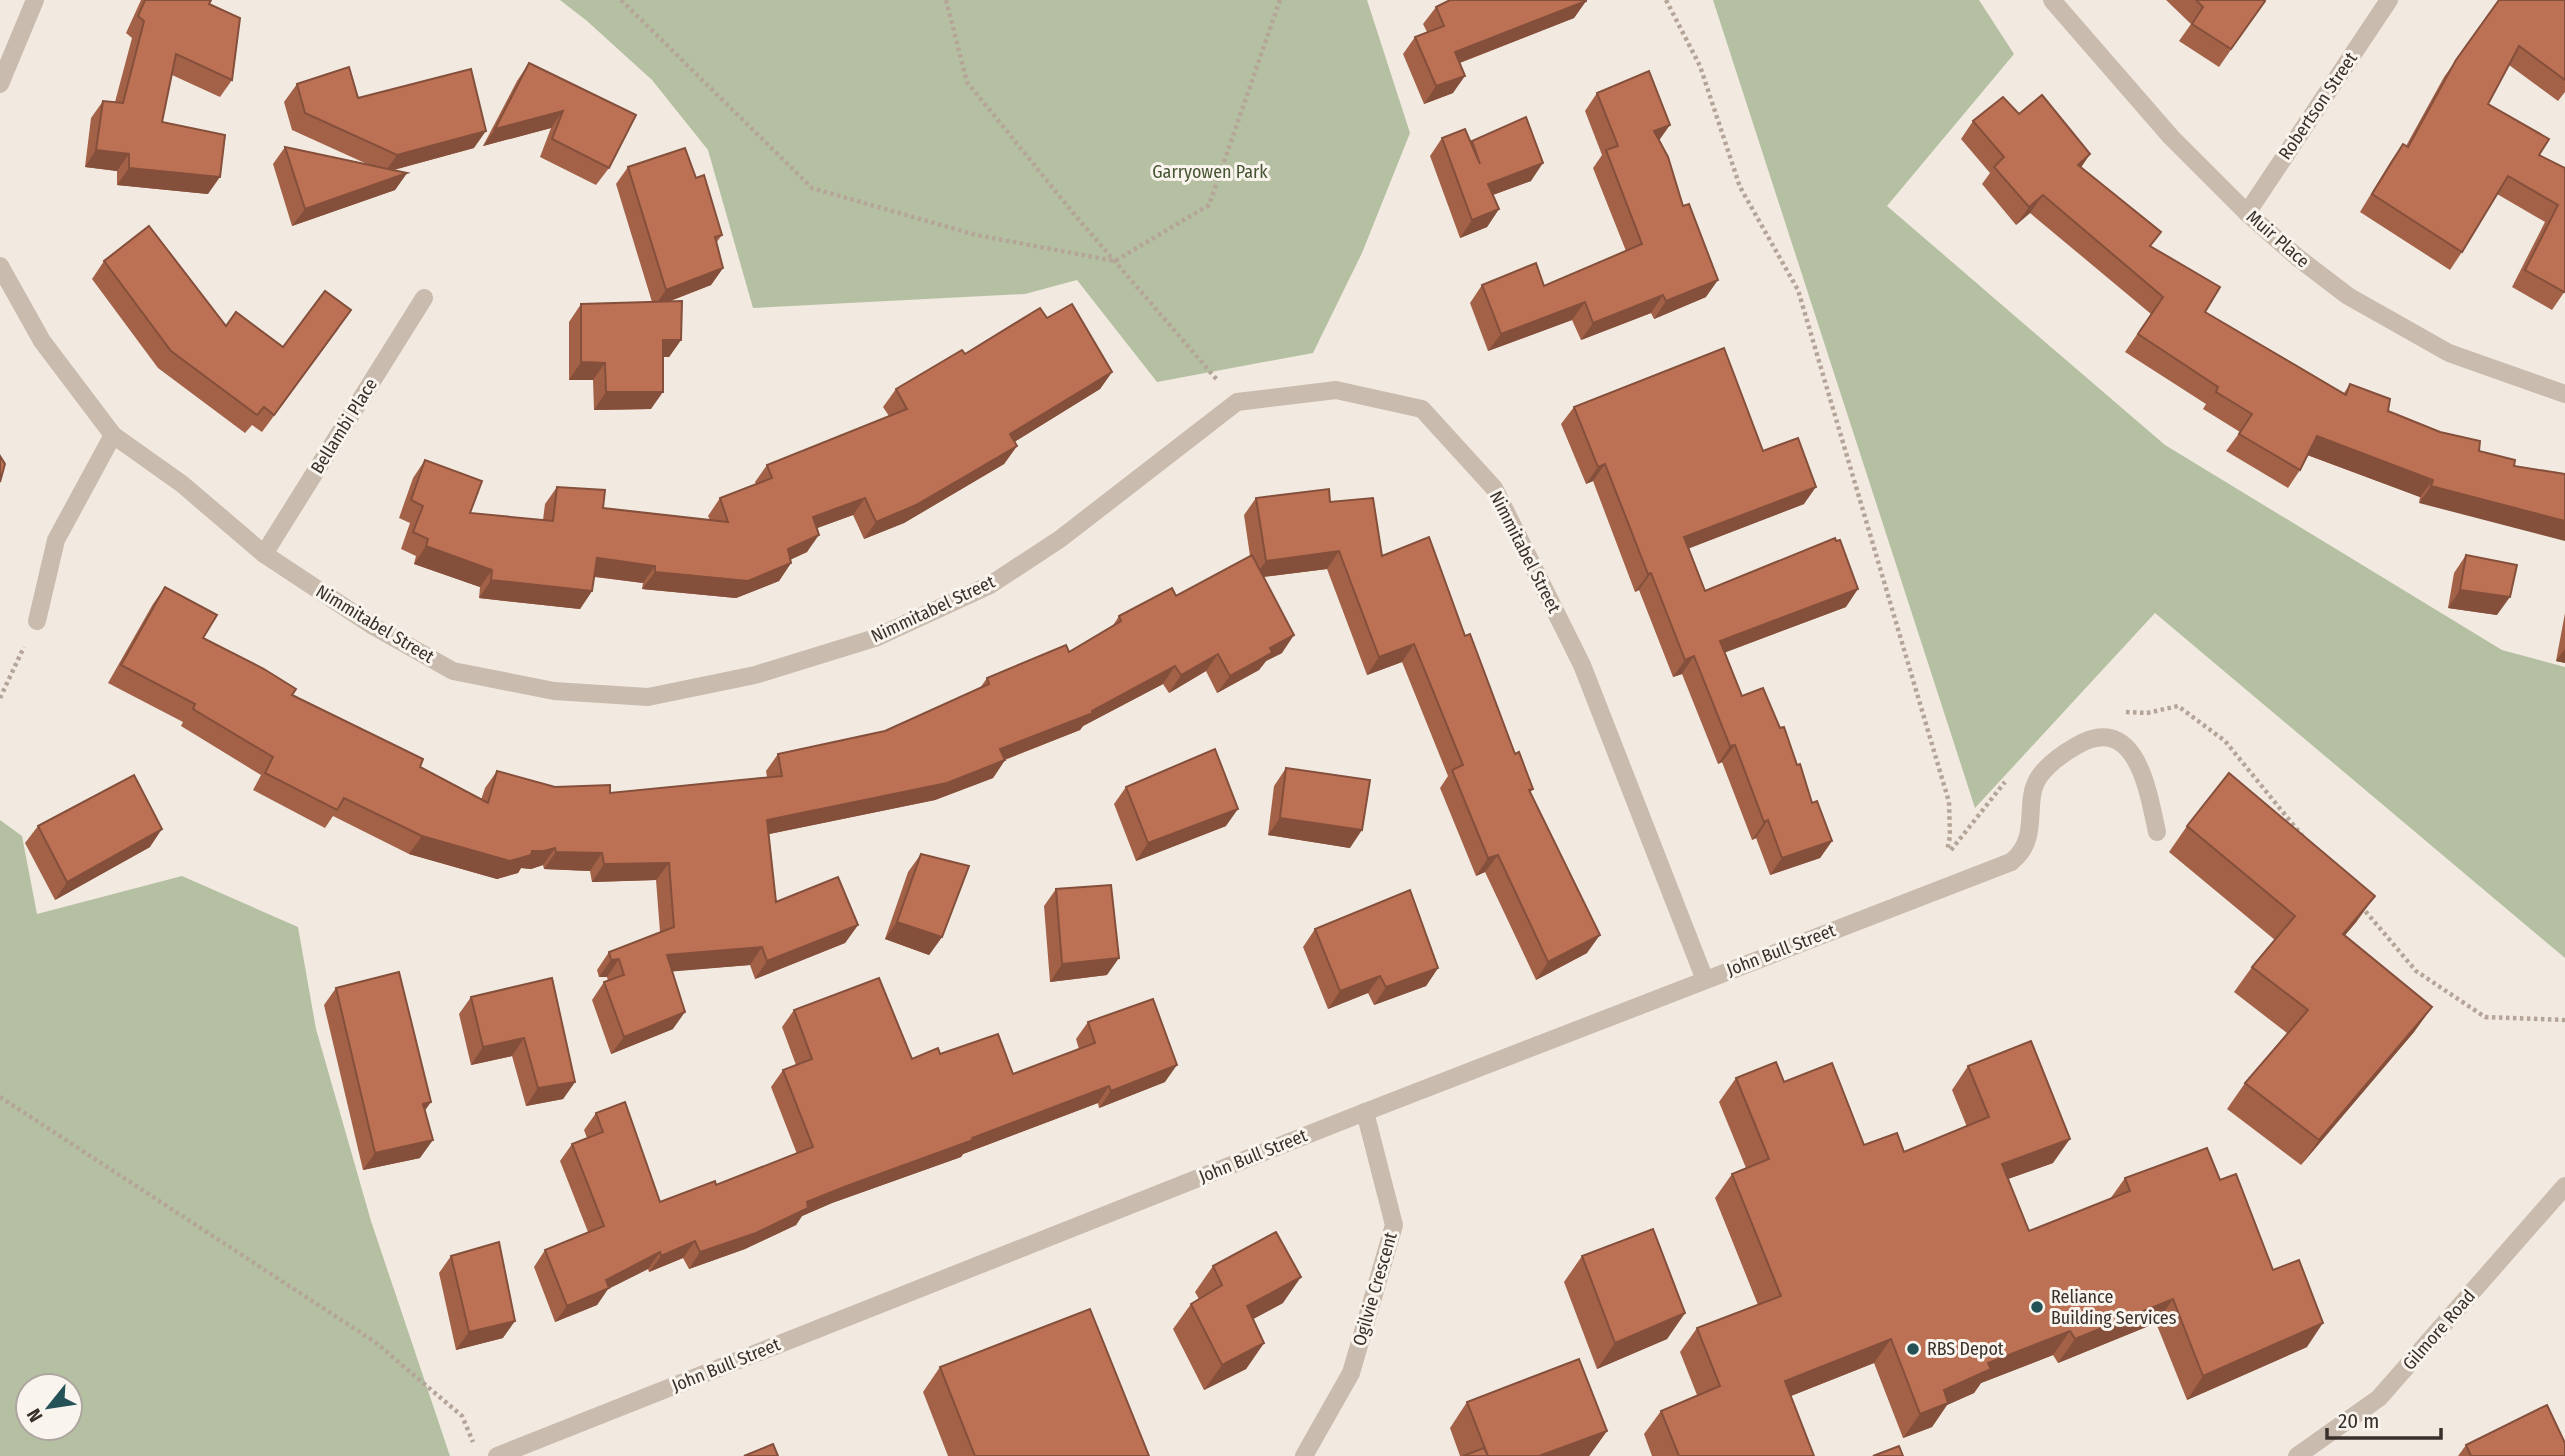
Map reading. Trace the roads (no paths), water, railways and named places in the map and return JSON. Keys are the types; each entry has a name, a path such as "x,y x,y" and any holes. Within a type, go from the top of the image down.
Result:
{"street":[{"path":"0,85 35,0"},
{"name":"Muir Place","path":"2052,0 2171,137 2247,213 2297,257 2348,296 2449,353 2565,394"},
{"name":"Robertson Street","path":"2247,213 2389,0"},
{"name":"Nimmitabel Street","path":"0,266 42,341 113,435 182,484 264,554 373,626 453,671 554,691 648,697 755,675 875,638 990,586 1060,539 1237,402 1336,390 1422,409 1494,488 1582,665 1705,980"},
{"name":"Bellambi Place","path":"264,554 424,298"},
{"path":"37,621 56,540 113,435"},
{"name":"John Bull Street","path":"497,1456 1365,1112 2011,862 2022,851 2028,838 2038,778 2064,754 2097,736 2112,737 2120,741 2137,763 2150,799 2157,832"},
{"name":"Ogilvie Crescent","path":"1304,1456 1351,1373 1394,1225 1365,1112"},
{"name":"Gilmore Road","path":"2297,1456 2379,1398 2565,1186"}],"place":[{"name":"Reliance Building Services","path":"2037,1307"},
{"name":"RBS Depot","path":"1913,1349"}],"park label":[{"name":"Garryowen Park","path":"1210,172"}]}
